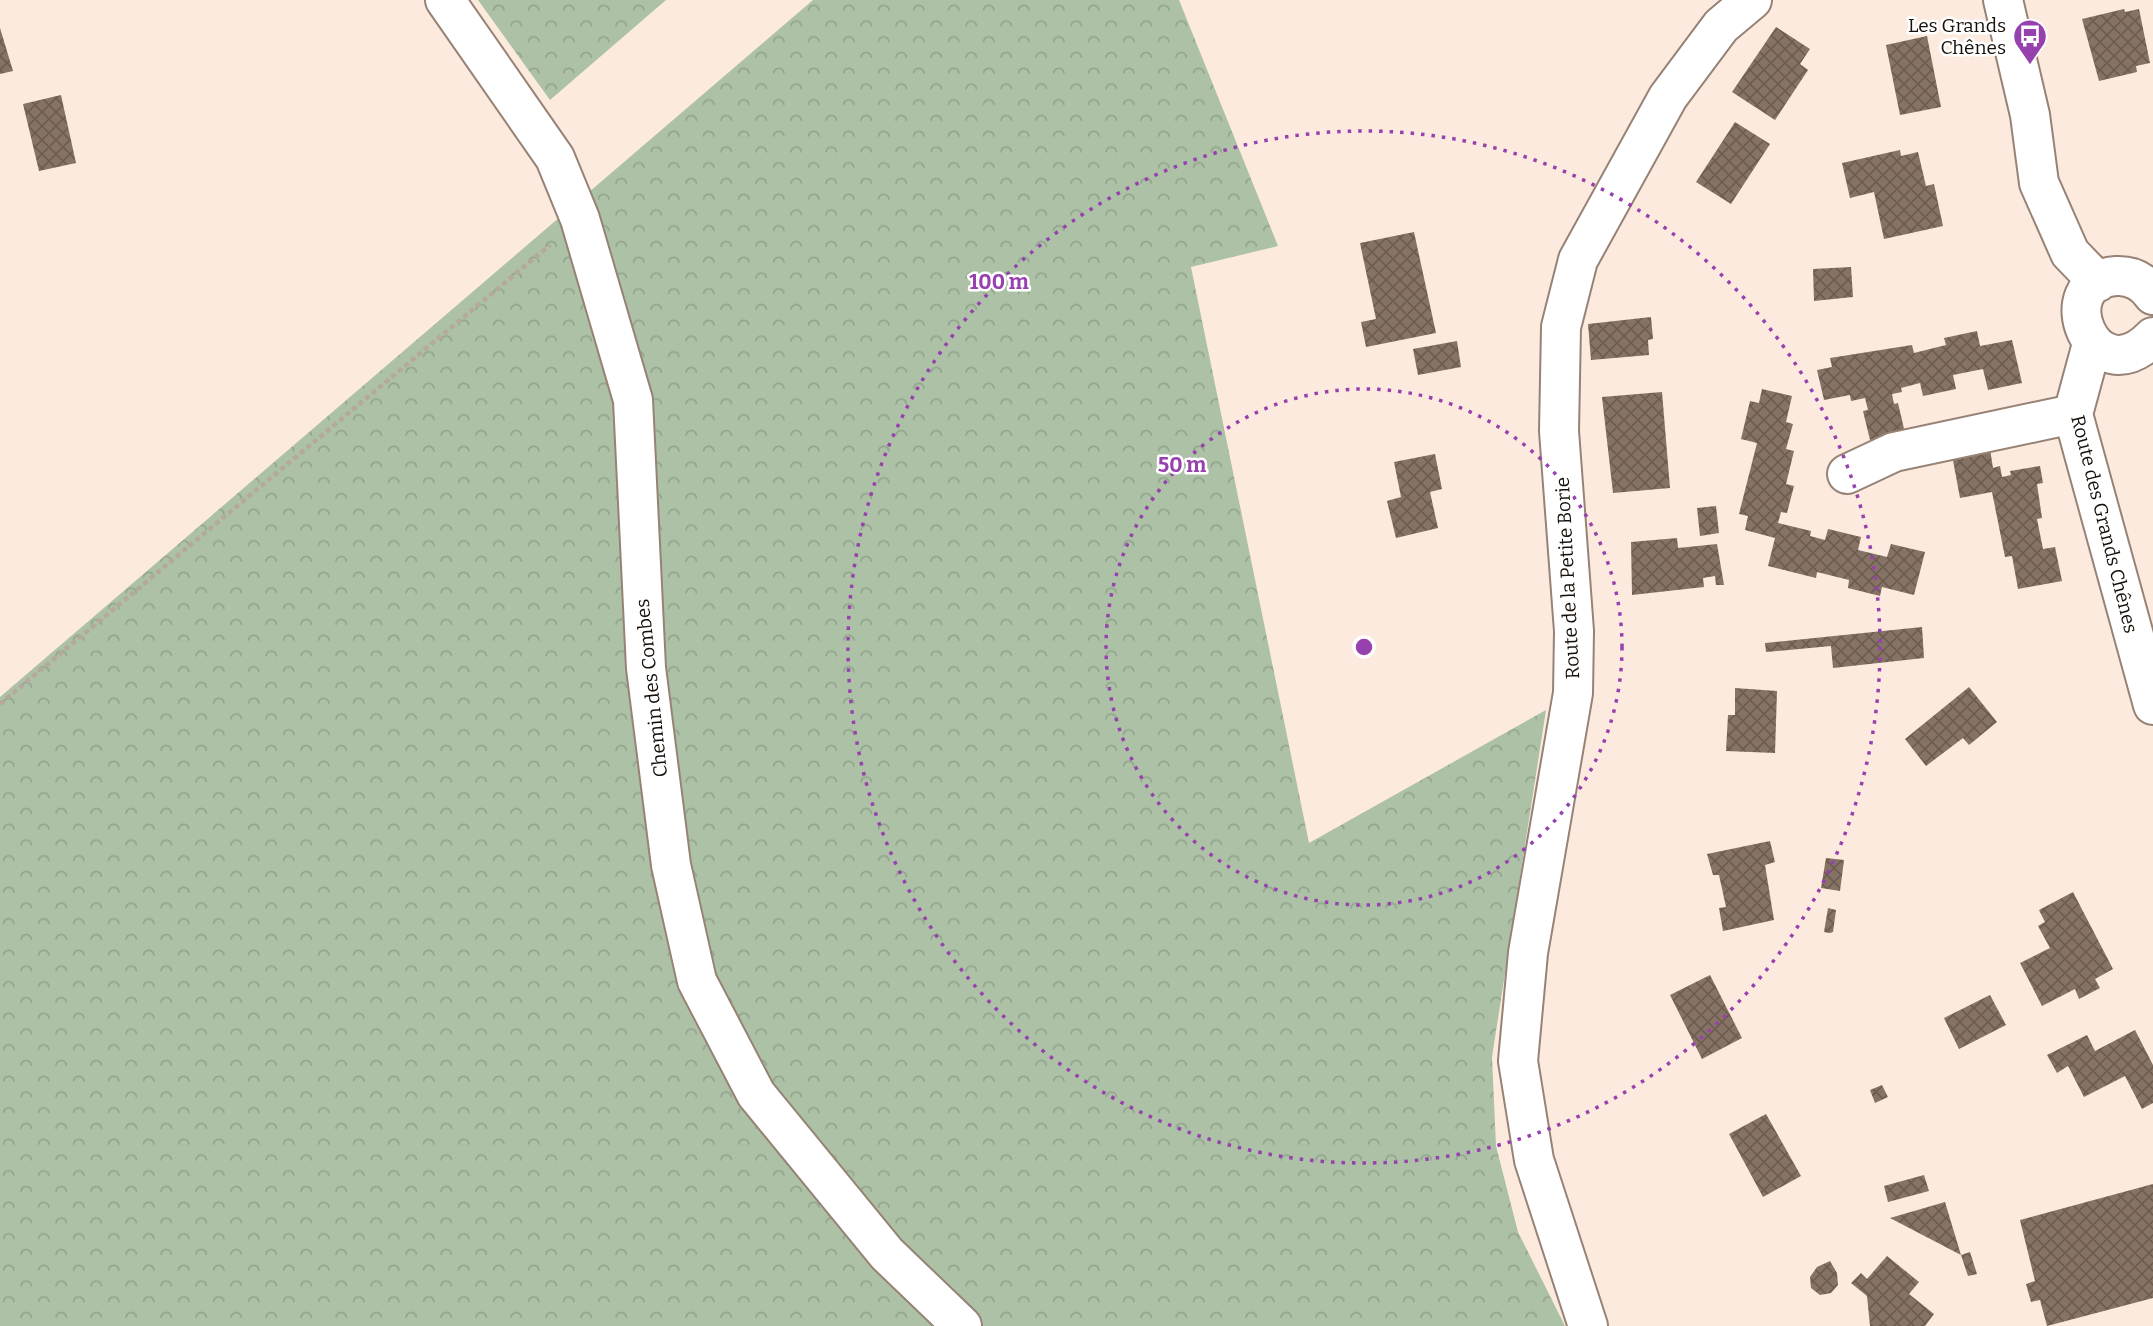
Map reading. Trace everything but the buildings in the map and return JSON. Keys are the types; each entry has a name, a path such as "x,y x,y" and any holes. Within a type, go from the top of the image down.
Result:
{"street":[{"name":"Chemin des Combes","path":"445,0 555,158 580,219 633,400 646,668 671,865 697,981 756,1094 887,1254 962,1326"},
{"name":"Route de la Petite Borie","path":"1588,1326 1534,1160 1518,1061 1528,953 1573,693 1574,631 1559,431 1561,327 1578,260 1668,97 1721,26 1752,0"},
{"path":"2003,0 2030,115 2039,183 2070,253 2098,282"},
{"path":"2153,295 2147,286 2132,277 2114,276 2098,282 2085,295 2080,312 2082,329 2092,344 2108,353 2125,355 2142,348 2153,337"},
{"name":"Route des Grands Chênes","path":"2092,344 2073,414 2153,705"},
{"path":"1847,474 1894,452 2073,414"}],"path":[{"path":"0,704 580,219"}],"green space":[{"path":"478,0 666,0 550,100"},
{"path":"813,0 1179,0 1278,246 1191,267 1309,843 1546,710 1492,1057 1496,1146 1518,1232 1565,1326 0,1326 0,697"}],"place":[{"name":"Les Grands Chênes","path":"2030,66"}]}
